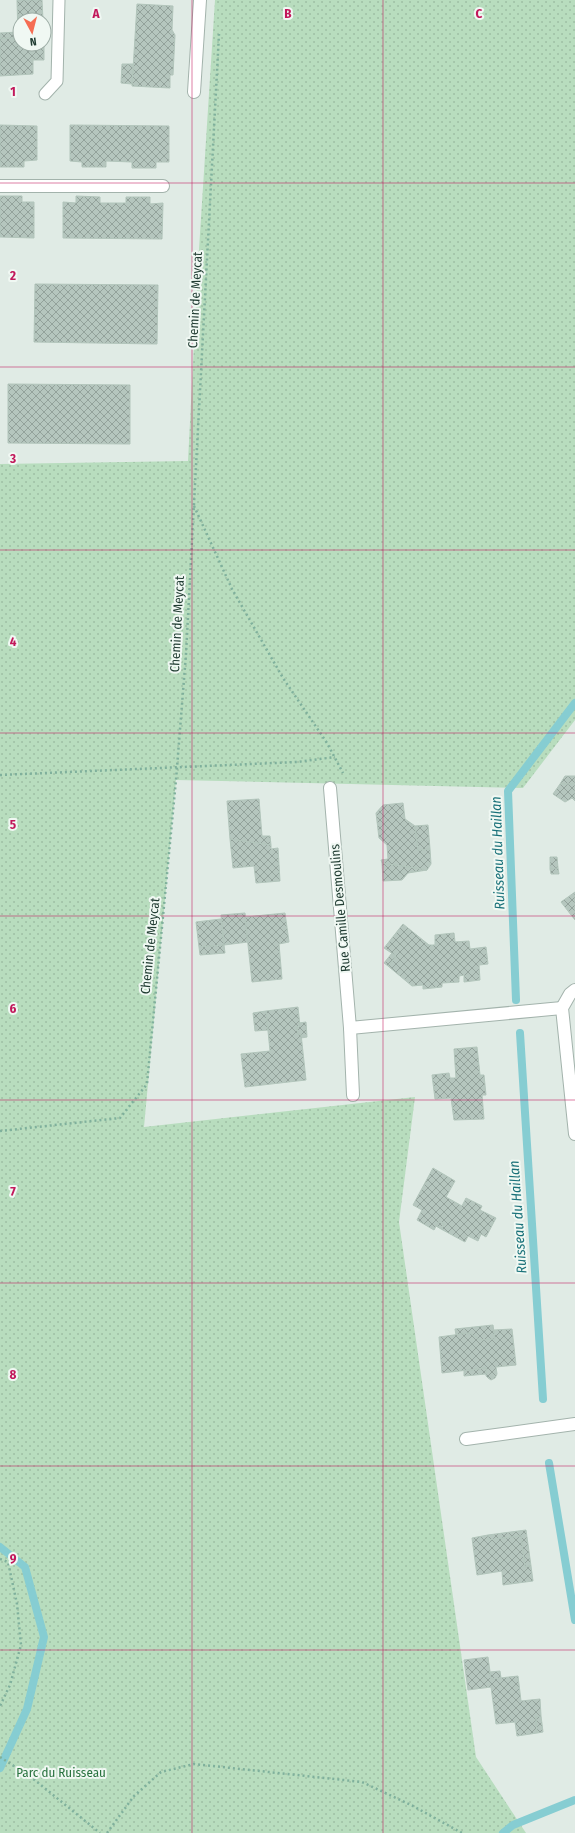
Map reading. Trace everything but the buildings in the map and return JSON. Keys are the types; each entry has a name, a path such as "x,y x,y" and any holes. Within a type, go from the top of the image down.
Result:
{"street":[{"path":"194,92 200,0"},
{"path":"0,186 163,186"},
{"name":"Rue Camille Desmoulins","path":"330,788 350,1028 353,1095"},
{"path":"575,990 570,994 562,1008 575,1134"},
{"path":"350,1028 562,1008"},
{"path":"466,1439 575,1424"}],"lane":[{"path":"46,94 57,81 59,0"}],"path":[{"name":"Chemin de Meycat","path":"0,1130 120,1118 147,1084 177,768 186,654 220,32"},
{"path":"194,505 232,589 283,678 335,757 343,772 345,786 330,788"},
{"path":"0,776 297,762 335,757"},
{"path":"0,1559 8,1562 17,1604 21,1645 10,1685 0,1706"},
{"path":"0,1757 31,1777 100,1833"},
{"path":"107,1833 134,1796 161,1772 194,1764 362,1782 413,1806 462,1833"}],"green space":[{"name":"Parc du Ruisseau","path":"215,0 575,0 575,720 523,788 176,780 144,1127 415,1097 399,1222 476,1757 526,1833 0,1833 0,464 188,461 198,265"}],"waterway":[{"name":"Ruisseau du Haillan","path":"516,1000 508,791 575,703"},
{"name":"Ruisseau du Haillan","path":"520,1033 543,1399"},
{"name":"Ruisseau du Haillan","path":"549,1463 575,1620"},
{"path":"0,1547 25,1567 44,1637 27,1709 0,1768"},
{"name":"Ruisseau du Haillan","path":"503,1833 513,1825 575,1800"}]}
